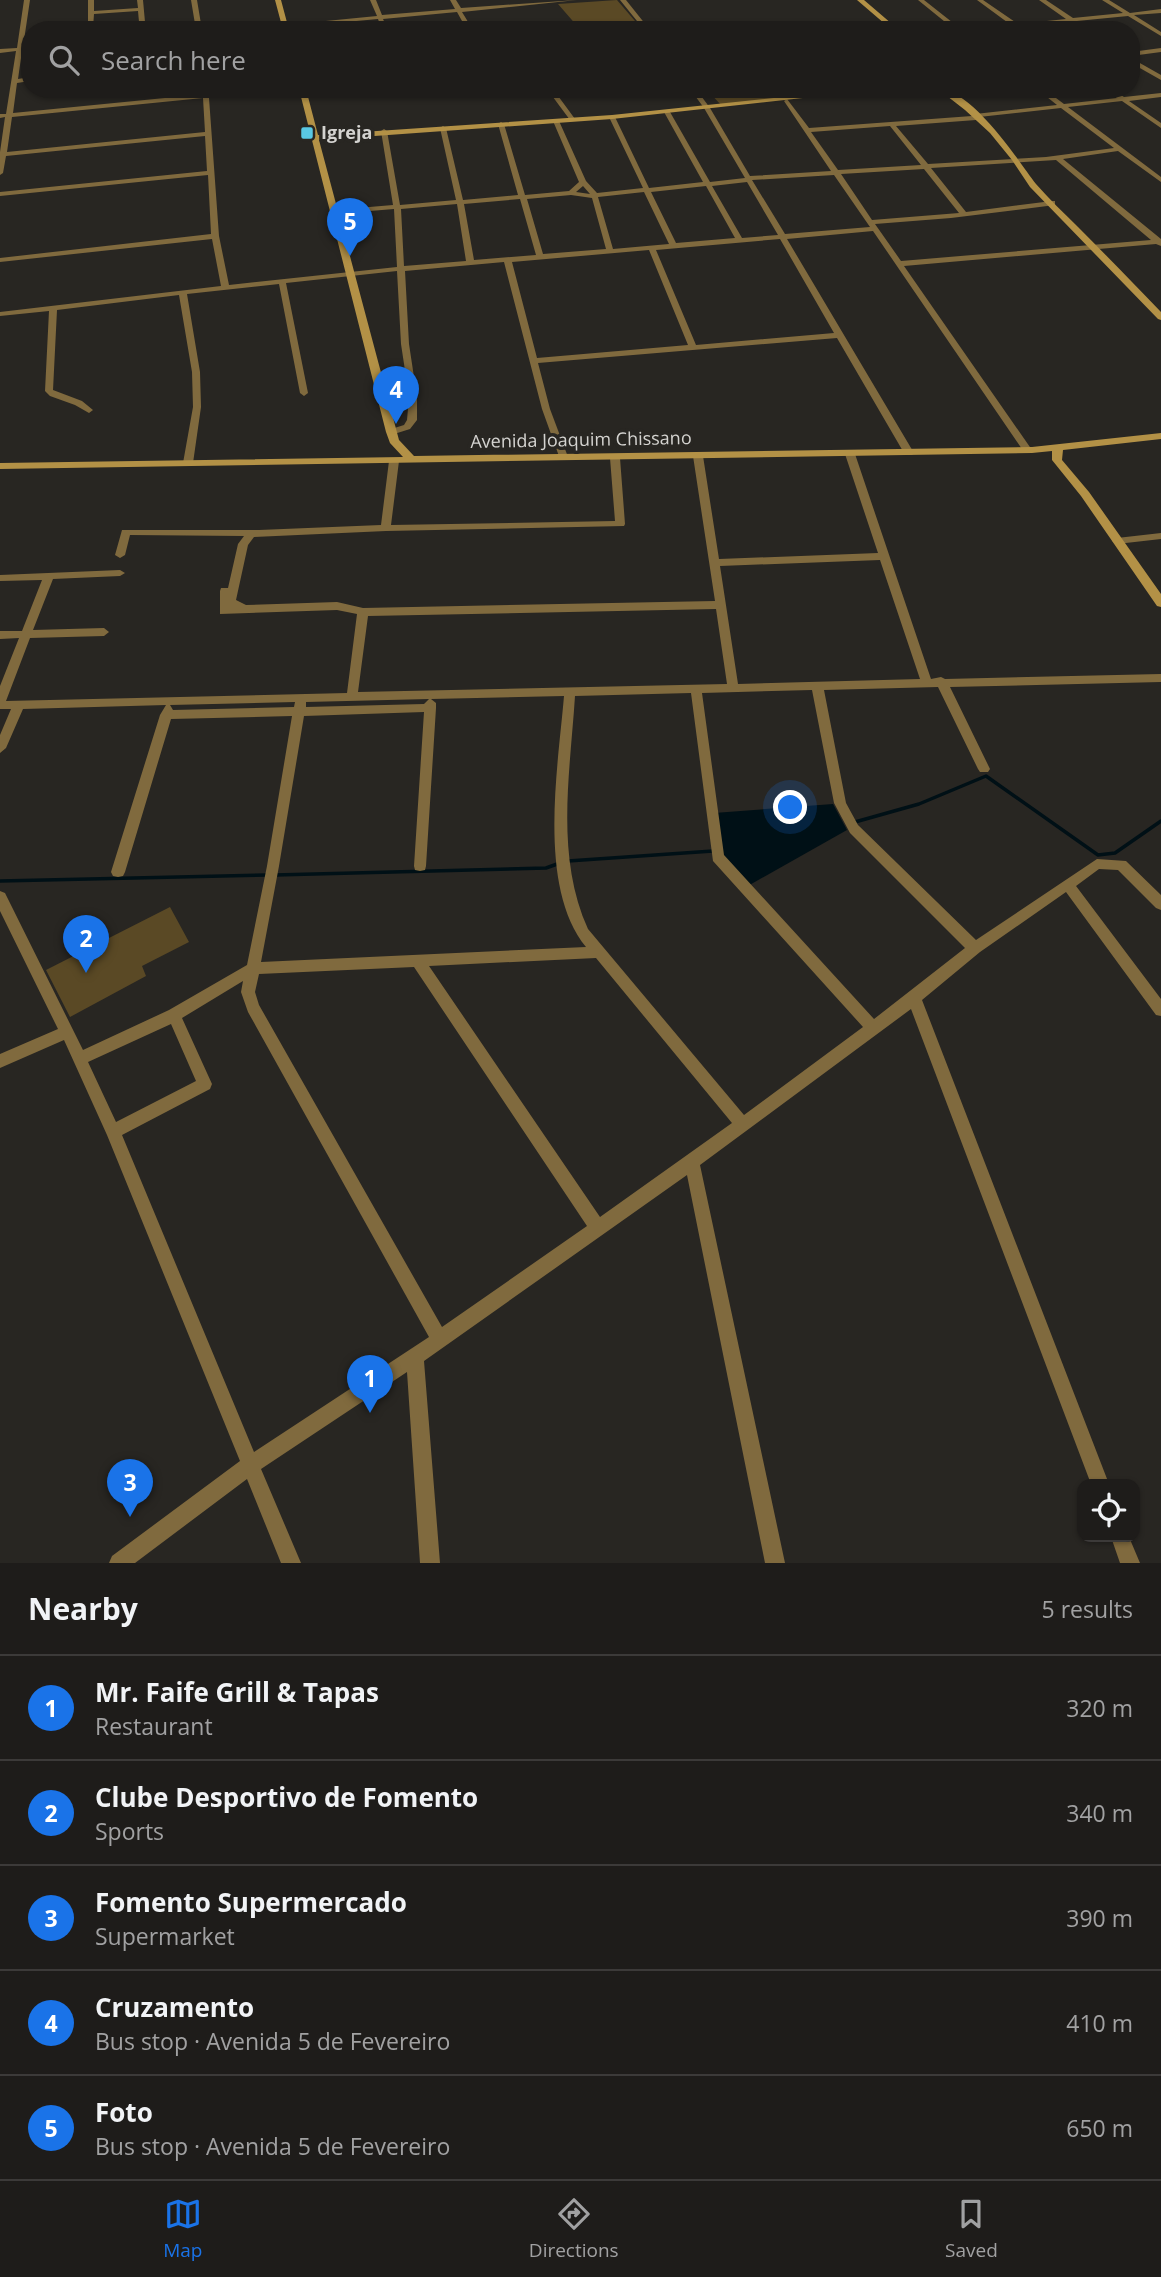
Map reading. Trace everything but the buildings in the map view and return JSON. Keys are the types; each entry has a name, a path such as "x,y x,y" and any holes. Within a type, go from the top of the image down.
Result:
{"street":[{"path":"24,21 27,0"},
{"path":"91,0 91,21"},
{"path":"140,0 142,21"},
{"path":"194,0 198,21"},
{"path":"278,0 284,21"},
{"path":"373,0 382,21"},
{"path":"453,0 465,21"},
{"path":"346,21 574,0"},
{"path":"622,0 640,21"},
{"path":"860,0 886,21"},
{"path":"921,0 948,21"},
{"path":"980,0 1009,21"},
{"path":"1042,0 1072,20"},
{"path":"1105,0 1161,34"},
{"path":"91,13 141,9"},
{"path":"1065,21 1161,11"},
{"path":"0,173 21,42"},
{"path":"0,51 20,49"},
{"path":"1140,53 1161,50"},
{"path":"1140,65 1161,78"},
{"path":"15,80 21,80"},
{"path":"1140,97 1161,95"},
{"path":"0,116 185,98"},
{"path":"206,98 215,236 225,286"},
{"path":"304,98 392,434 412,460"},
{"path":"556,98 572,120"},
{"path":"700,98 909,453"},
{"path":"314,138 612,117 810,98"},
{"path":"953,98 976,117 1019,161 1033,185 1161,317"},
{"path":"1052,98 1161,180"},
{"path":"807,130 976,117 1132,98"},
{"path":"1122,99 1161,126"},
{"path":"787,101 1029,450 1050,461 1090,504"},
{"path":"667,112 739,239"},
{"path":"612,117 673,245"},
{"path":"556,121 583,181 594,194 610,250"},
{"path":"891,123 962,213"},
{"path":"501,124 540,256"},
{"path":"443,128 470,262"},
{"path":"384,131 397,206 405,344 414,413 407,427 392,434"},
{"path":"3,153 209,134"},
{"path":"334,212 523,196 594,194 923,165 1058,158 1120,149"},
{"path":"1058,158 1160,242"},
{"path":"0,194 211,173"},
{"path":"571,193 583,181"},
{"path":"0,314 348,273 780,236 1052,203"},
{"path":"0,260 215,236"},
{"path":"898,264 1160,242"},
{"path":"651,247 693,348"},
{"path":"507,259 562,457"},
{"path":"282,280 304,393"},
{"path":"183,293 196,372 197,407 188,463"},
{"path":"53,308 49,391 54,396 71,397 89,410"},
{"path":"534,361 838,335"},
{"path":"379,460 389,451 392,434"},
{"name":"Avenida Joaquim Chissano","path":"0,467 1029,450 1161,436"},
{"path":"1058,448 1057,460 1161,603"},
{"path":"850,454 927,683"},
{"path":"698,456 733,688"},
{"path":"245,609 230,602 243,544 251,534 387,528 620,524 615,458"},
{"path":"387,528 394,461"},
{"path":"239,532 223,603 224,611 337,606 363,612 720,605"},
{"path":"120,555 126,533 264,533"},
{"path":"1117,541 1161,536"},
{"path":"713,563 885,556"},
{"path":"0,578 120,573"},
{"path":"49,576 0,703 168,709 300,706 430,708"},
{"path":"352,698 363,612"},
{"path":"0,635 104,632"},
{"path":"300,706 352,698 430,694 1161,678"},
{"path":"941,681 984,769"},
{"path":"817,685 840,803 854,829 975,948"},
{"path":"696,690 717,851 873,1028"},
{"path":"570,692 562,864 572,914 583,933 742,1124"},
{"path":"420,866 430,694"},
{"path":"0,748 19,705"},
{"path":"300,706 270,884 248,992 253,1007 439,1338"},
{"path":"118,872 168,709"},
{"path":"119,1563 249,1466 415,1357 692,1162 914,998 975,948 1097,864 1121,865 1161,904"},
{"path":"1068,885 1161,1010"},
{"path":"0,897 113,1132 291,1563"},
{"path":"80,1059 174,1015 253,968 600,952"},
{"path":"418,961 598,1228"},
{"path":"914,998 1098,1479"},
{"path":"113,1132 205,1084 174,1015"},
{"path":"0,1061 67,1032"},
{"path":"692,1162 775,1563"},
{"path":"415,1357 430,1563"},
{"path":"1122,1542 1130,1563"}],"shaded area":[{"path":"617,0 635,21 573,21 558,4"},
{"path":"714,98 798,98 722,106"},
{"path":"833,804 847,830 746,887 721,857 714,813"},
{"path":"170,907 189,942 142,966 146,976 70,1017 46,970"}],"waterway":[{"path":"855,822 919,804 986,776 1098,855 1115,853 1161,821"},
{"path":"568,861 713,851"},
{"path":"275,875 546,868 560,863"},
{"path":"0,881 267,875"}],"place":[{"name":"Igreja","path":"307,133"},
{"name":"Foto","path":"350,256"},
{"name":"Cruzamento","path":"396,424"},
{"name":"Clube Desportivo de Fomento","path":"86,973"},
{"name":"Mr. Faife Grill & Tapas","path":"370,1413"},
{"name":"Fomento Supermercado","path":"130,1517"}]}
